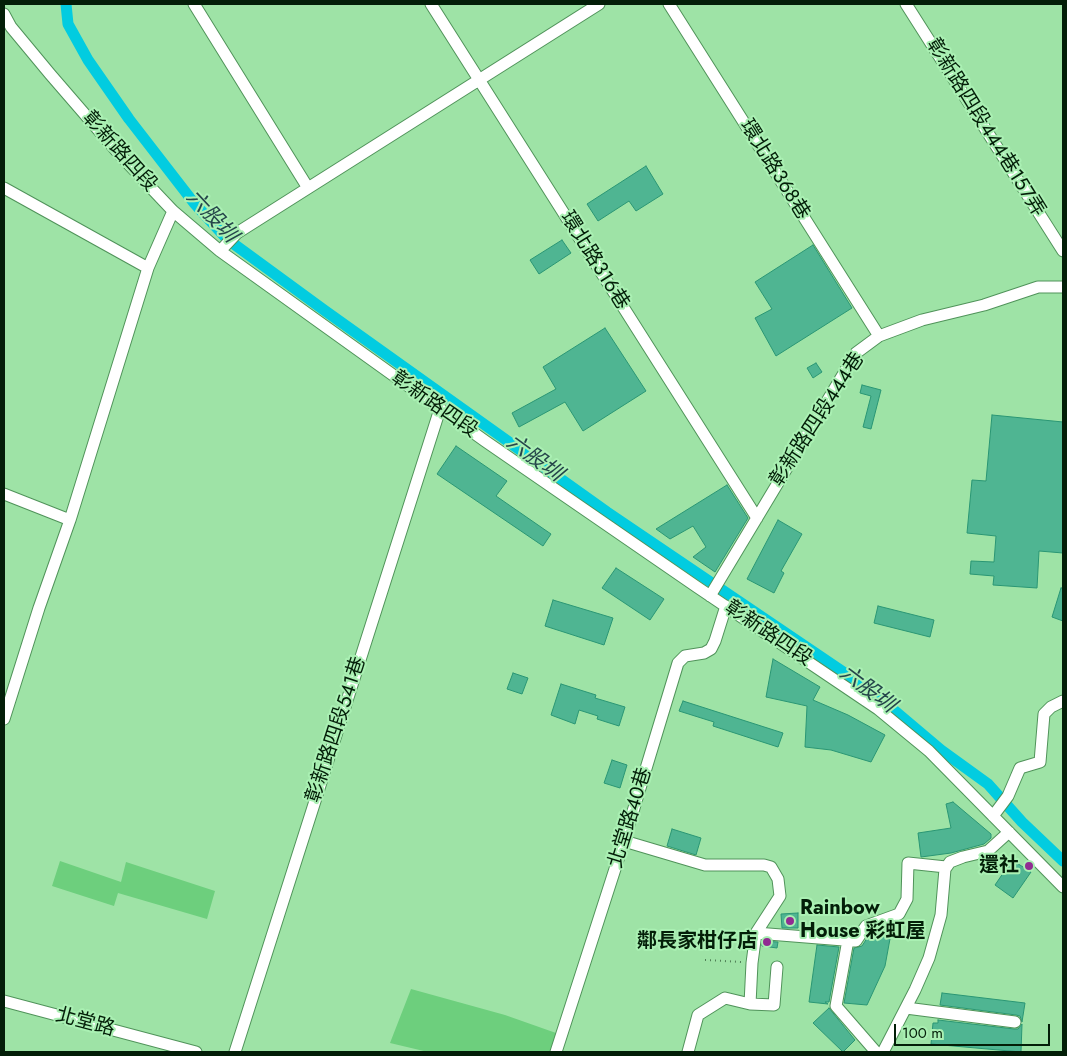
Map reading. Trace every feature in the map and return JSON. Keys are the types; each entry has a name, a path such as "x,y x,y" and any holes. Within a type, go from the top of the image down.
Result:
{"street":[{"path":"194,4 308,188"},
{"name":"環北路316巷","path":"431,4 757,518"},
{"path":"220,251 233,237 308,188 599,4"},
{"name":"環北路368巷","path":"669,4 879,336"},
{"name":"彰新路四段444巷157弄","path":"906,4 1063,251"},
{"name":"彰新路四段","path":"4,14 11,26 56,81 120,155 173,211 220,251 440,408 726,606 878,708 929,751 1063,887"},
{"path":"5,193 148,268"},
{"path":"4,719 39,608 70,520 148,268 173,211"},
{"name":"彰新路四段444巷","path":"711,595 856,353 879,336 922,320 984,305 1038,287 1063,287"},
{"name":"彰新路四段541巷","path":"235,1052 440,408"},
{"path":"4,494 70,520"},
{"name":"北堂路40巷","path":"556,1052 624,841 678,663 685,656 704,653 711,649 716,641 726,606"},
{"path":"994,816 1008,796 1020,768 1040,762 1044,714 1063,701"},
{"path":"883,1052 929,958 941,915 943,876 946,868 950,862 963,856 988,851 1009,832"},
{"path":"624,841 705,865 764,865 771,867 778,879 780,896 756,932 750,1004"},
{"path":"756,932 856,941 866,926 899,914 907,899 908,863 946,868"},
{"path":"848,940 836,1006 876,1052"},
{"path":"688,1052 698,1015 725,998 750,1004 774,1005 778,967"},
{"name":"北堂路","path":"4,1000 196,1052"},
{"path":"906,1008 1015,1022"}],"path":[{"path":"705,960 752,963"}],"green space":[{"path":"60,861 121,882 126,862 215,891 207,919 118,893 114,906 52,886"},
{"path":"411,989 505,1015 556,1033 550,1052 428,1052 390,1043"}],"building":[{"path":"646,166 663,194 636,211 629,201 598,221 587,204"},
{"path":"562,240 571,253 539,274 530,260"},
{"path":"813,245 852,308 776,356 755,318 772,309 755,282"},
{"path":"605,328 646,391 583,431 565,402 519,427 512,413 556,389 543,367"},
{"path":"816,363 822,372 813,378 807,368"},
{"path":"862,385 881,390 871,429 863,427 871,396 860,393"},
{"path":"992,415 1063,422 1063,553 1039,551 1037,588 993,585 994,576 970,574 971,561 994,562 996,536 967,533 972,480 986,481"},
{"path":"456,446 507,481 496,496 551,534 543,546 437,474"},
{"path":"727,485 748,518 715,572 693,557 706,547 693,526 670,539 656,529"},
{"path":"778,520 802,534 781,571 784,573 774,593 747,579"},
{"path":"616,568 664,599 650,620 602,588"},
{"path":"1061,588 1063,588 1063,621 1052,617"},
{"path":"553,600 613,618 604,645 545,626"},
{"path":"878,606 934,620 930,637 874,623"},
{"path":"773,659 820,687 813,700 848,715 885,735 871,762 831,750 805,747 807,706 766,697"},
{"path":"513,673 528,678 522,694 507,689"},
{"path":"561,684 596,695 595,698 625,707 619,726 597,719 598,716 579,710 575,724 551,715"},
{"path":"683,701 783,733 778,747 713,726 714,722 679,711"},
{"path":"612,760 627,765 620,788 604,783"},
{"path":"953,802 991,834 991,838 984,844 951,853 921,857 918,833 951,828 946,804"},
{"path":"672,829 701,838 696,855 667,846"},
{"path":"1012,860 1031,872 1013,898 995,885"},
{"name":"Rainbow House 彩虹屋","path":"798,913 798,928 782,928 781,914"},
{"path":"884,927 892,928 885,966 867,1005 844,1003 854,948 862,946 871,932"},
{"path":"762,941 778,942 777,948 762,946"},
{"path":"817,945 839,947 829,1002 825,1002 828,1004 809,1002"},
{"path":"942,993 1025,1003 1022,1022 1020,1016 1016,1015 940,1005"},
{"path":"829,1008 855,1040 843,1052 813,1023"},
{"path":"938,1020 1014,1029 1018,1029 1022,1024 1021,1052 931,1044 933,1023 938,1023"}],"waterway":[{"name":"六股圳","path":"66,4 68,24 88,60 129,119 194,203 227,239 607,512 870,690 941,750 988,784 1022,822 1063,861"}],"place":[{"name":"還社","path":"1029,866"},
{"name":"Rainbow House 彩虹屋","path":"790,921"},
{"name":"鄰長家柑仔店","path":"767,942"}]}
